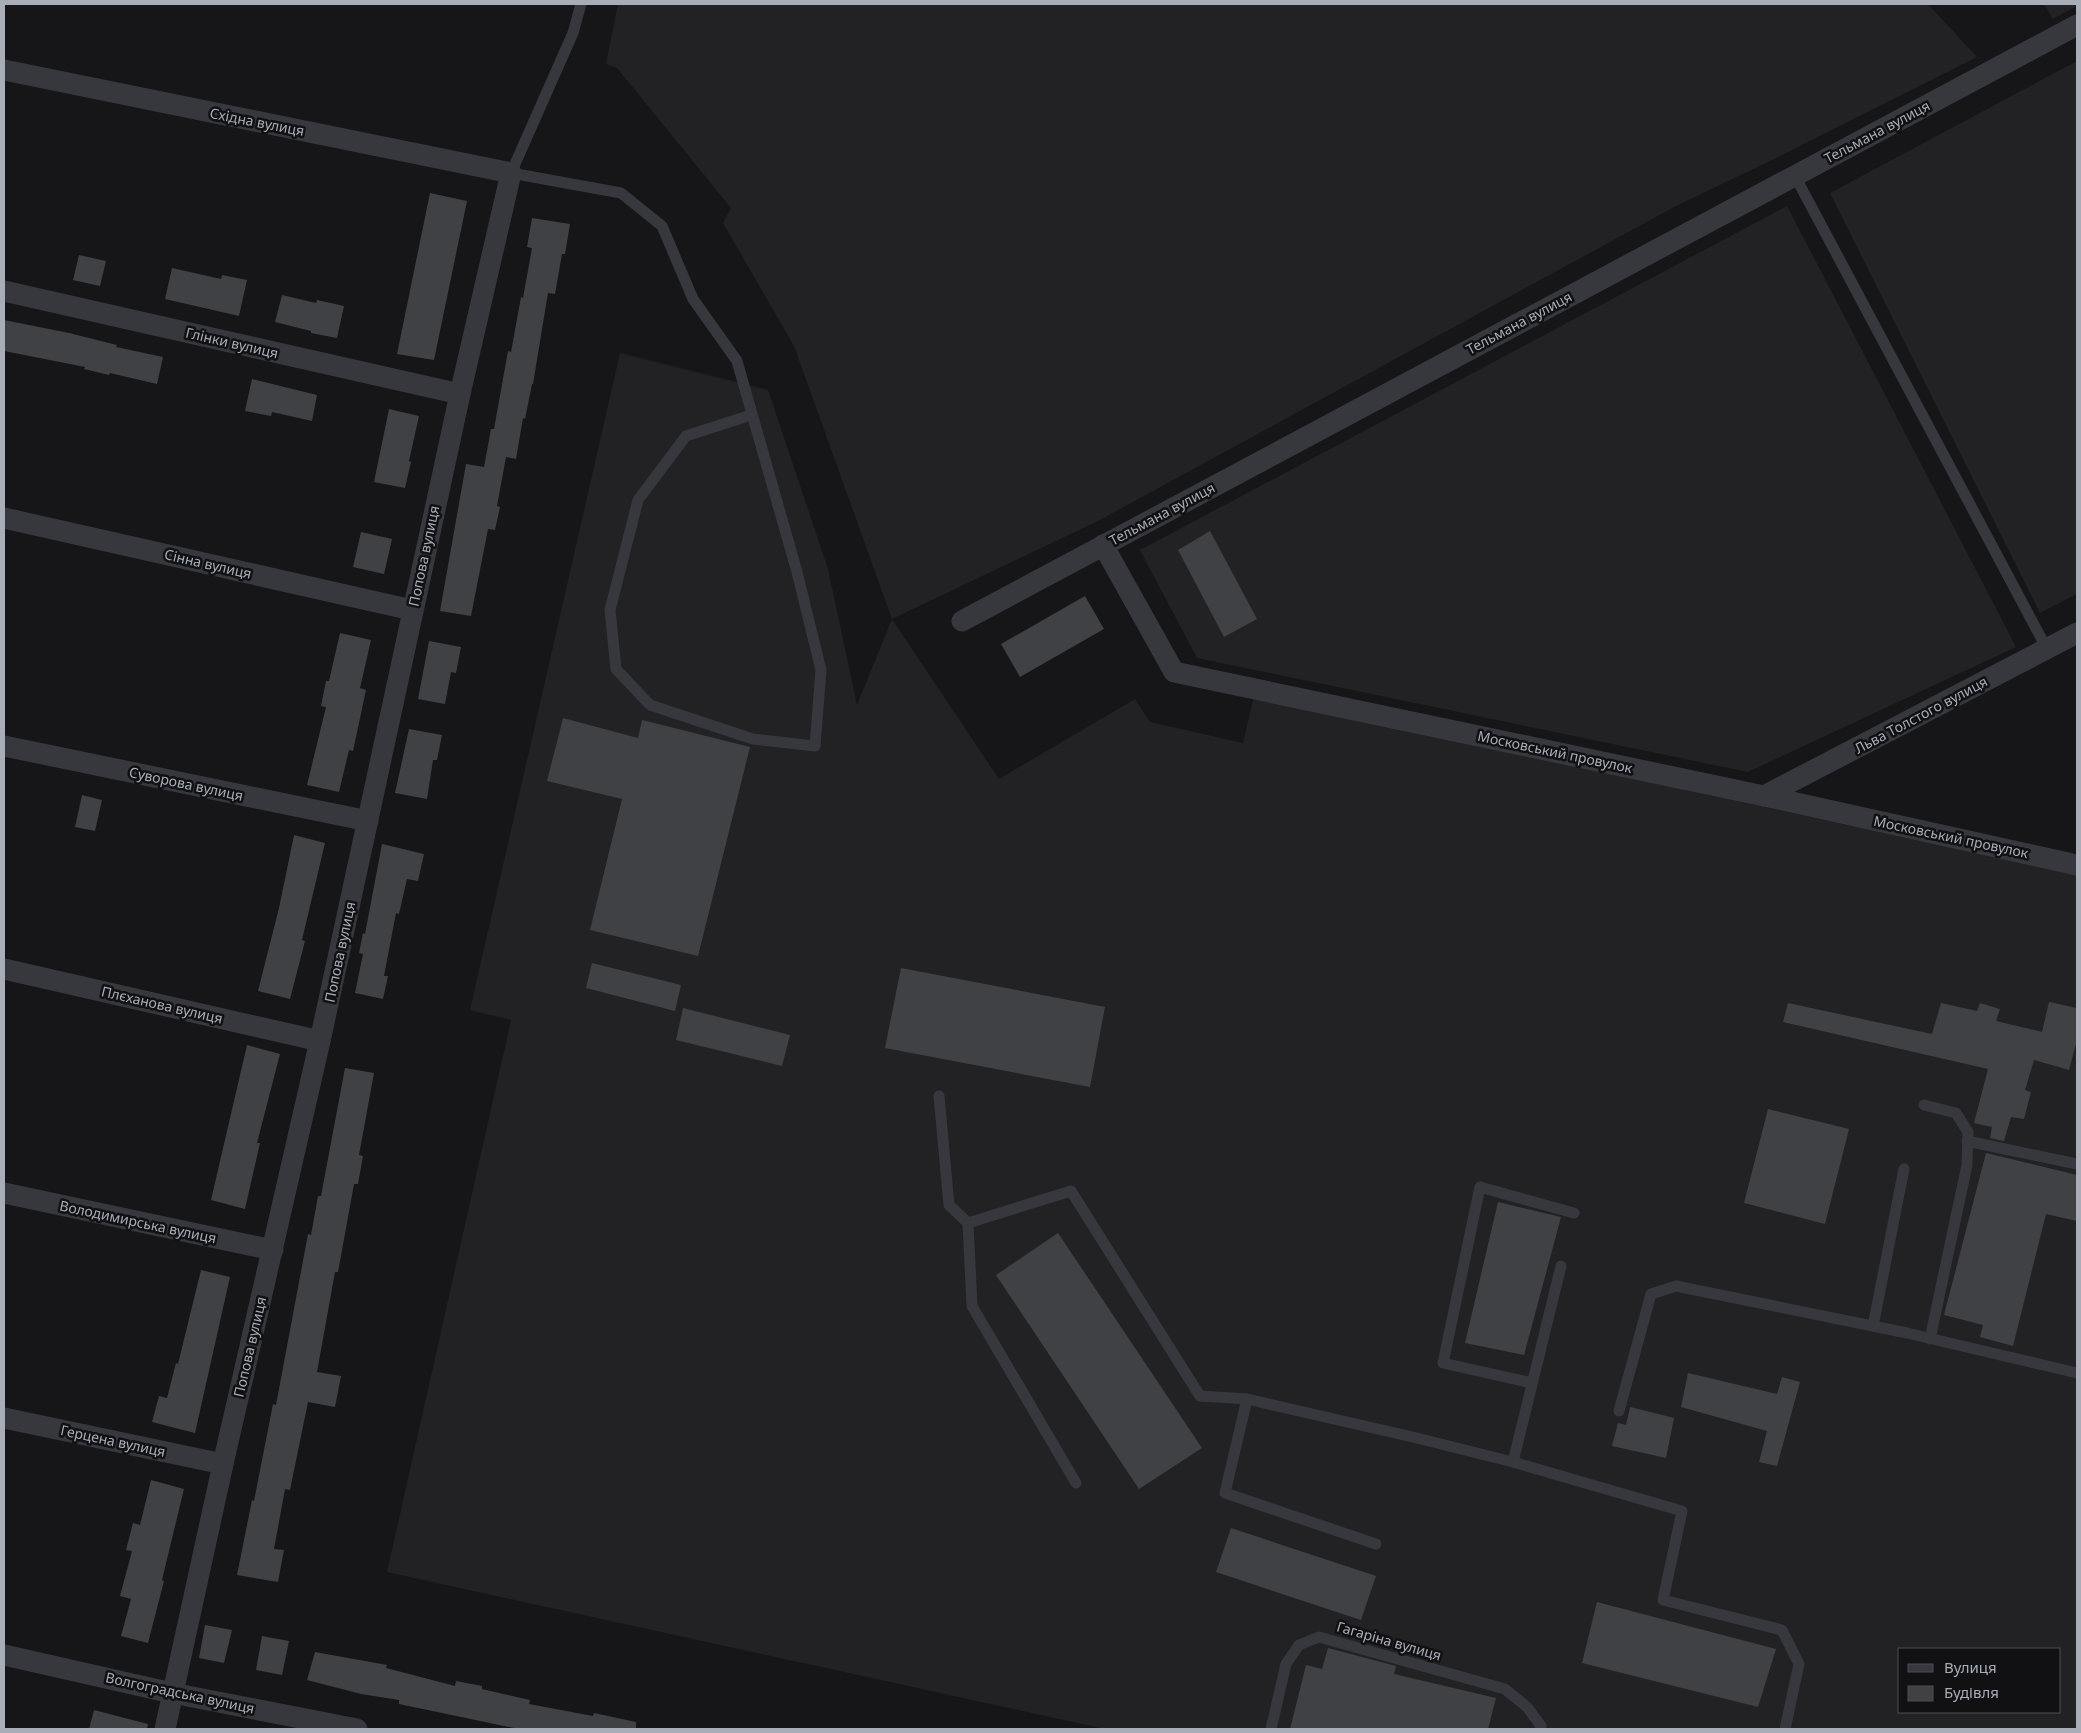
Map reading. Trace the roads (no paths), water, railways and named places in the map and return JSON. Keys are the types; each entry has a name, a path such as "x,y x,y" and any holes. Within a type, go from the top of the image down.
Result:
{"street":[{"name":"Тельмана вулиця","path":"962,621 2077,26"},
{"name":"Східна вулиця","path":"4,70 511,173"},
{"name":"Попова вулиця","path":"165,1729 223,1464 320,1041 412,610 511,173"},
{"name":"Глінки вулиця","path":"4,291 460,394"},
{"name":"Сінна вулиця","path":"4,518 412,610"},
{"name":"Московський провулок","path":"1103,545 1174,672 1764,796 2077,865"},
{"name":"Льва Толстого вулиця","path":"1764,796 2077,633"},
{"name":"Суворова вулиця","path":"4,746 368,821"},
{"name":"Плєханова вулиця","path":"4,969 320,1041"},
{"name":"Володимирська вулиця","path":"4,1193 273,1250"},
{"name":"Герцена вулиця","path":"4,1418 223,1464"},
{"name":"Волгоградська вулиця","path":"4,1655 172,1692 357,1729"}],"lane":[{"path":"581,4 573,33 511,173 620,192 662,226 693,299 737,361 797,572 822,670 815,746 753,739 650,705 616,669 610,610 638,500 686,436 751,415"},
{"path":"1796,176 2047,649"},
{"path":"939,1096 949,1205 968,1223 972,1306 1076,1483"},
{"path":"1924,1105 1956,1113 1968,1132 1967,1165 1930,1339"},
{"path":"1967,1141 2077,1164"},
{"path":"1873,1326 1904,1169"},
{"path":"1532,1383 1443,1363 1480,1187 1574,1213"},
{"path":"968,1223 1071,1191 1200,1396 1247,1399 1417,1438 1513,1462 1682,1511 1663,1600 1782,1630 1799,1664 1785,1729"},
{"path":"1513,1462 1562,1266"},
{"path":"1619,1412 1651,1294 1676,1286 1873,1326 2077,1373"},
{"path":"1247,1399 1226,1493 1376,1544"},
{"name":"Гагаріна вулиця","path":"1271,1729 1286,1664 1299,1645 1320,1637 1505,1689 1527,1707 1541,1726 1540,1729"}]}
